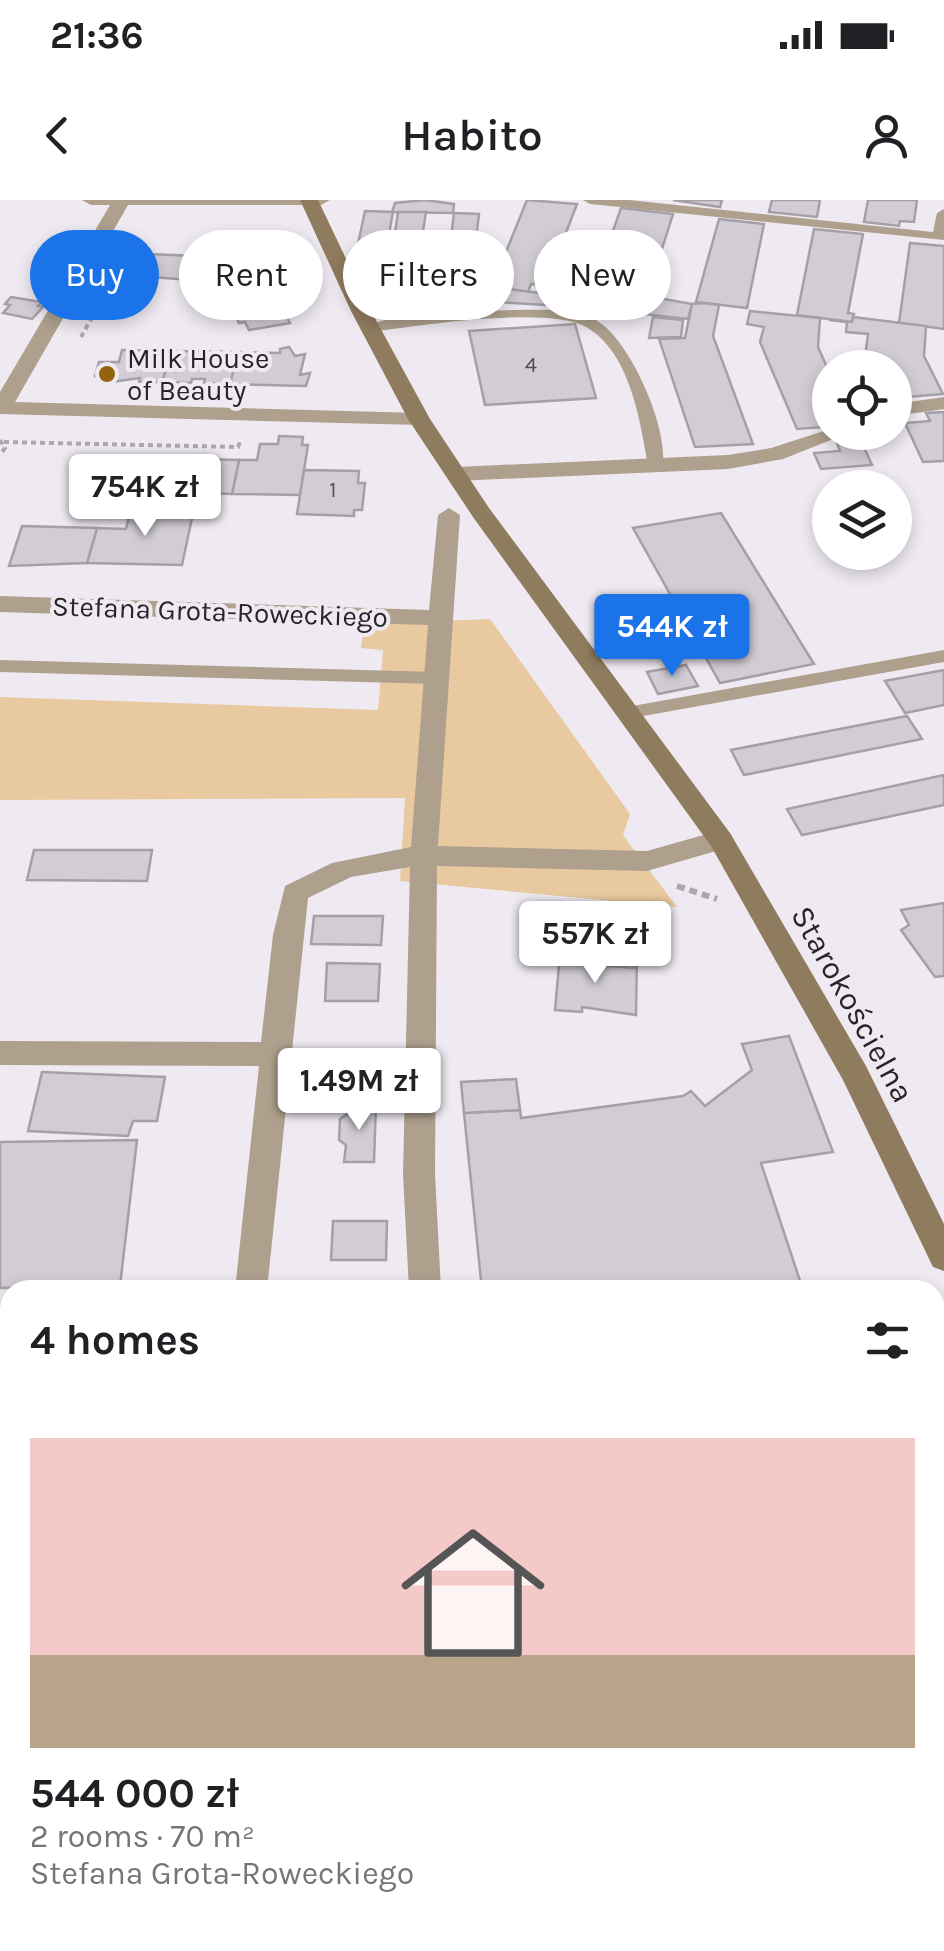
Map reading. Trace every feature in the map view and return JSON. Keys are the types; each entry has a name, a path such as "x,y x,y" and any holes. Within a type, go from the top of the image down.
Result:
{"street":[{"path":"91,200 322,200"},
{"path":"252,1280 287,935 295,894 326,873 366,861 424,856 652,860 722,840 419,419 309,200"},
{"path":"120,202 0,408 419,419"},
{"path":"912,408 944,403"},
{"path":"456,474 760,456 812,441"},
{"path":"424,1280 419,1174 424,856 449,515"},
{"name":"Stefana Grota-Roweckiego","path":"0,604 440,618"},
{"name":"Starokościelna","path":"722,840 856,1075 944,1257"},
{"path":"0,1053 274,1054"}],"lane":[{"path":"590,200 939,237 944,213"},
{"path":"370,328 541,314 587,321 606,336 644,402 656,464"},
{"path":"628,713 944,656"},
{"path":"0,666 436,678"}],"path":[{"path":"78,340 92,320"},
{"path":"0,455 2,441 144,444"},
{"path":"652,860 667,883 728,902"}],"shaded area":[{"path":"490,619 630,814 623,835 677,907 400,881 405,798 0,800 0,697 378,710 383,650 361,648 364,624"}],"building":[{"path":"425,200 454,204 453,213 392,212 395,203"},
{"path":"527,200 577,204 567,230 534,230 534,284 528,292 514,290 514,232"},
{"path":"673,200 722,200 720,207"},
{"path":"772,200 820,200 817,217 769,212"},
{"path":"868,200 917,200 914,222 900,221 899,226 864,222"},
{"path":"621,208 673,214 668,230 613,230"},
{"path":"365,211 393,212 390,230 361,230"},
{"path":"398,212 426,212 423,230 395,230"},
{"path":"454,213 479,214 477,230 452,230"},
{"path":"719,219 764,224 747,308 696,302"},
{"path":"814,229 863,234 848,313 854,314 852,322 797,315"},
{"path":"910,243 944,246 944,329 899,323"},
{"path":"159,254 179,255 179,279 159,278"},
{"path":"514,289 534,292 534,304 514,303"},
{"path":"11,297 30,300 30,319 3,313 10,305 5,304"},
{"path":"671,300 692,304 688,319 671,317"},
{"path":"692,304 719,305 713,336 753,444 695,447 659,339 685,338"},
{"path":"750,311 820,318 819,350 812,350 812,428 797,429 760,342 764,327 747,324"},
{"path":"853,317 926,326 924,356 943,394 912,397 912,350 866,350 868,334 846,332 847,322 829,320 852,322"},
{"path":"238,320 290,323 249,330 245,322"},
{"path":"652,320 683,320 681,337 649,338"},
{"path":"575,324 596,398 485,405 469,331"},
{"path":"289,347 295,356 305,354 300,375 310,373 306,386 230,384 238,352 280,353 280,349"},
{"path":"122,350 172,351 162,382 139,382 140,378 111,382 112,377 95,376 99,362 119,362"},
{"path":"172,351 238,352 230,384 204,383 205,379 192,379 191,383 162,382"},
{"path":"944,412 944,461 923,462 912,438 912,422 930,421 926,413"},
{"path":"279,436 303,437 302,445 308,445 300,495 232,494 239,460 257,460 260,444 278,444"},
{"path":"865,450 872,465 821,469 814,453"},
{"path":"152,458 239,460 232,494 198,493 194,509 131,508 135,490 143,490"},
{"path":"304,470 359,471 358,483 365,483 362,510 354,510 354,516 297,514"},
{"path":"131,508 194,509 182,565 87,563 97,528 126,529"},
{"path":"721,513 814,664 720,683 633,528"},
{"path":"22,526 97,528 87,563 9,566"},
{"path":"686,665 698,686 658,694 647,672"},
{"path":"944,670 944,705 905,713 885,681"},
{"path":"907,716 922,739 744,775 731,750"},
{"path":"944,775 944,805 802,835 787,809"},
{"path":"34,850 152,850 147,881 27,880"},
{"path":"944,903 944,976 935,977 901,930 909,925 901,910"},
{"path":"314,916 383,916 381,945 311,944"},
{"path":"580,953 583,964 634,968 637,957 636,1015 582,1007 582,1012 555,1010 560,954"},
{"path":"327,963 380,964 378,1001 325,1001"},
{"path":"789,1036 833,1152 761,1163 800,1280 481,1280 464,1113 520,1110 521,1118 683,1096 691,1091 705,1106 752,1070 742,1044"},
{"path":"42,1072 165,1077 157,1121 133,1121 128,1136 28,1131"},
{"path":"516,1079 520,1110 464,1113 461,1082"},
{"path":"376,1105 374,1162 344,1162 346,1145 339,1140 340,1119 347,1114 347,1106"},
{"path":"137,1140 121,1280 0,1280 0,1142"},
{"path":"333,1221 387,1221 386,1260 331,1260"}],"place":[{"name":"Milk House of Beauty","path":"107,374"}]}
